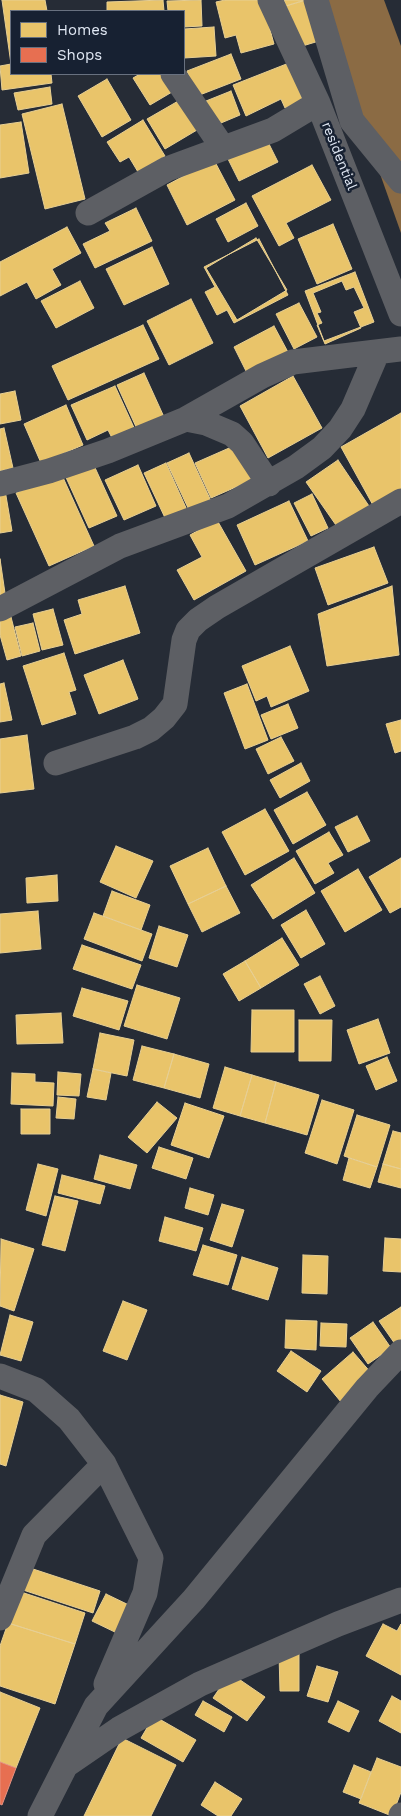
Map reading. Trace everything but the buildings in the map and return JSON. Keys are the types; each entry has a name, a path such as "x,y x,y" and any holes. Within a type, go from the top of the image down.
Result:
{"street":[{"name":"residential","path":"270,0 318,103 401,314"},
{"path":"316,0 352,121 401,181"},
{"path":"174,75 223,148"},
{"path":"88,213 167,169 273,130 318,103"},
{"path":"0,484 49,471 186,419 262,376 293,362 389,351"},
{"path":"0,609 120,546 228,506 269,484 315,453 340,429 389,351"},
{"path":"186,419 206,423 232,434 242,443 269,484"},
{"path":"56,763 135,737 151,729 164,718 175,704 184,640 188,630 198,620 217,607 401,501"},
{"path":"96,1706 194,1599 367,1388 401,1352"},
{"path":"0,1376 36,1390 69,1419 104,1464 151,1558 145,1593 96,1706 40,1816"},
{"path":"0,1618 34,1536 104,1464"},
{"path":"66,1765 119,1729 200,1684 338,1624 401,1600"}],"shaded area":[{"path":"325,0 384,0 401,46 401,233 346,78"}]}
